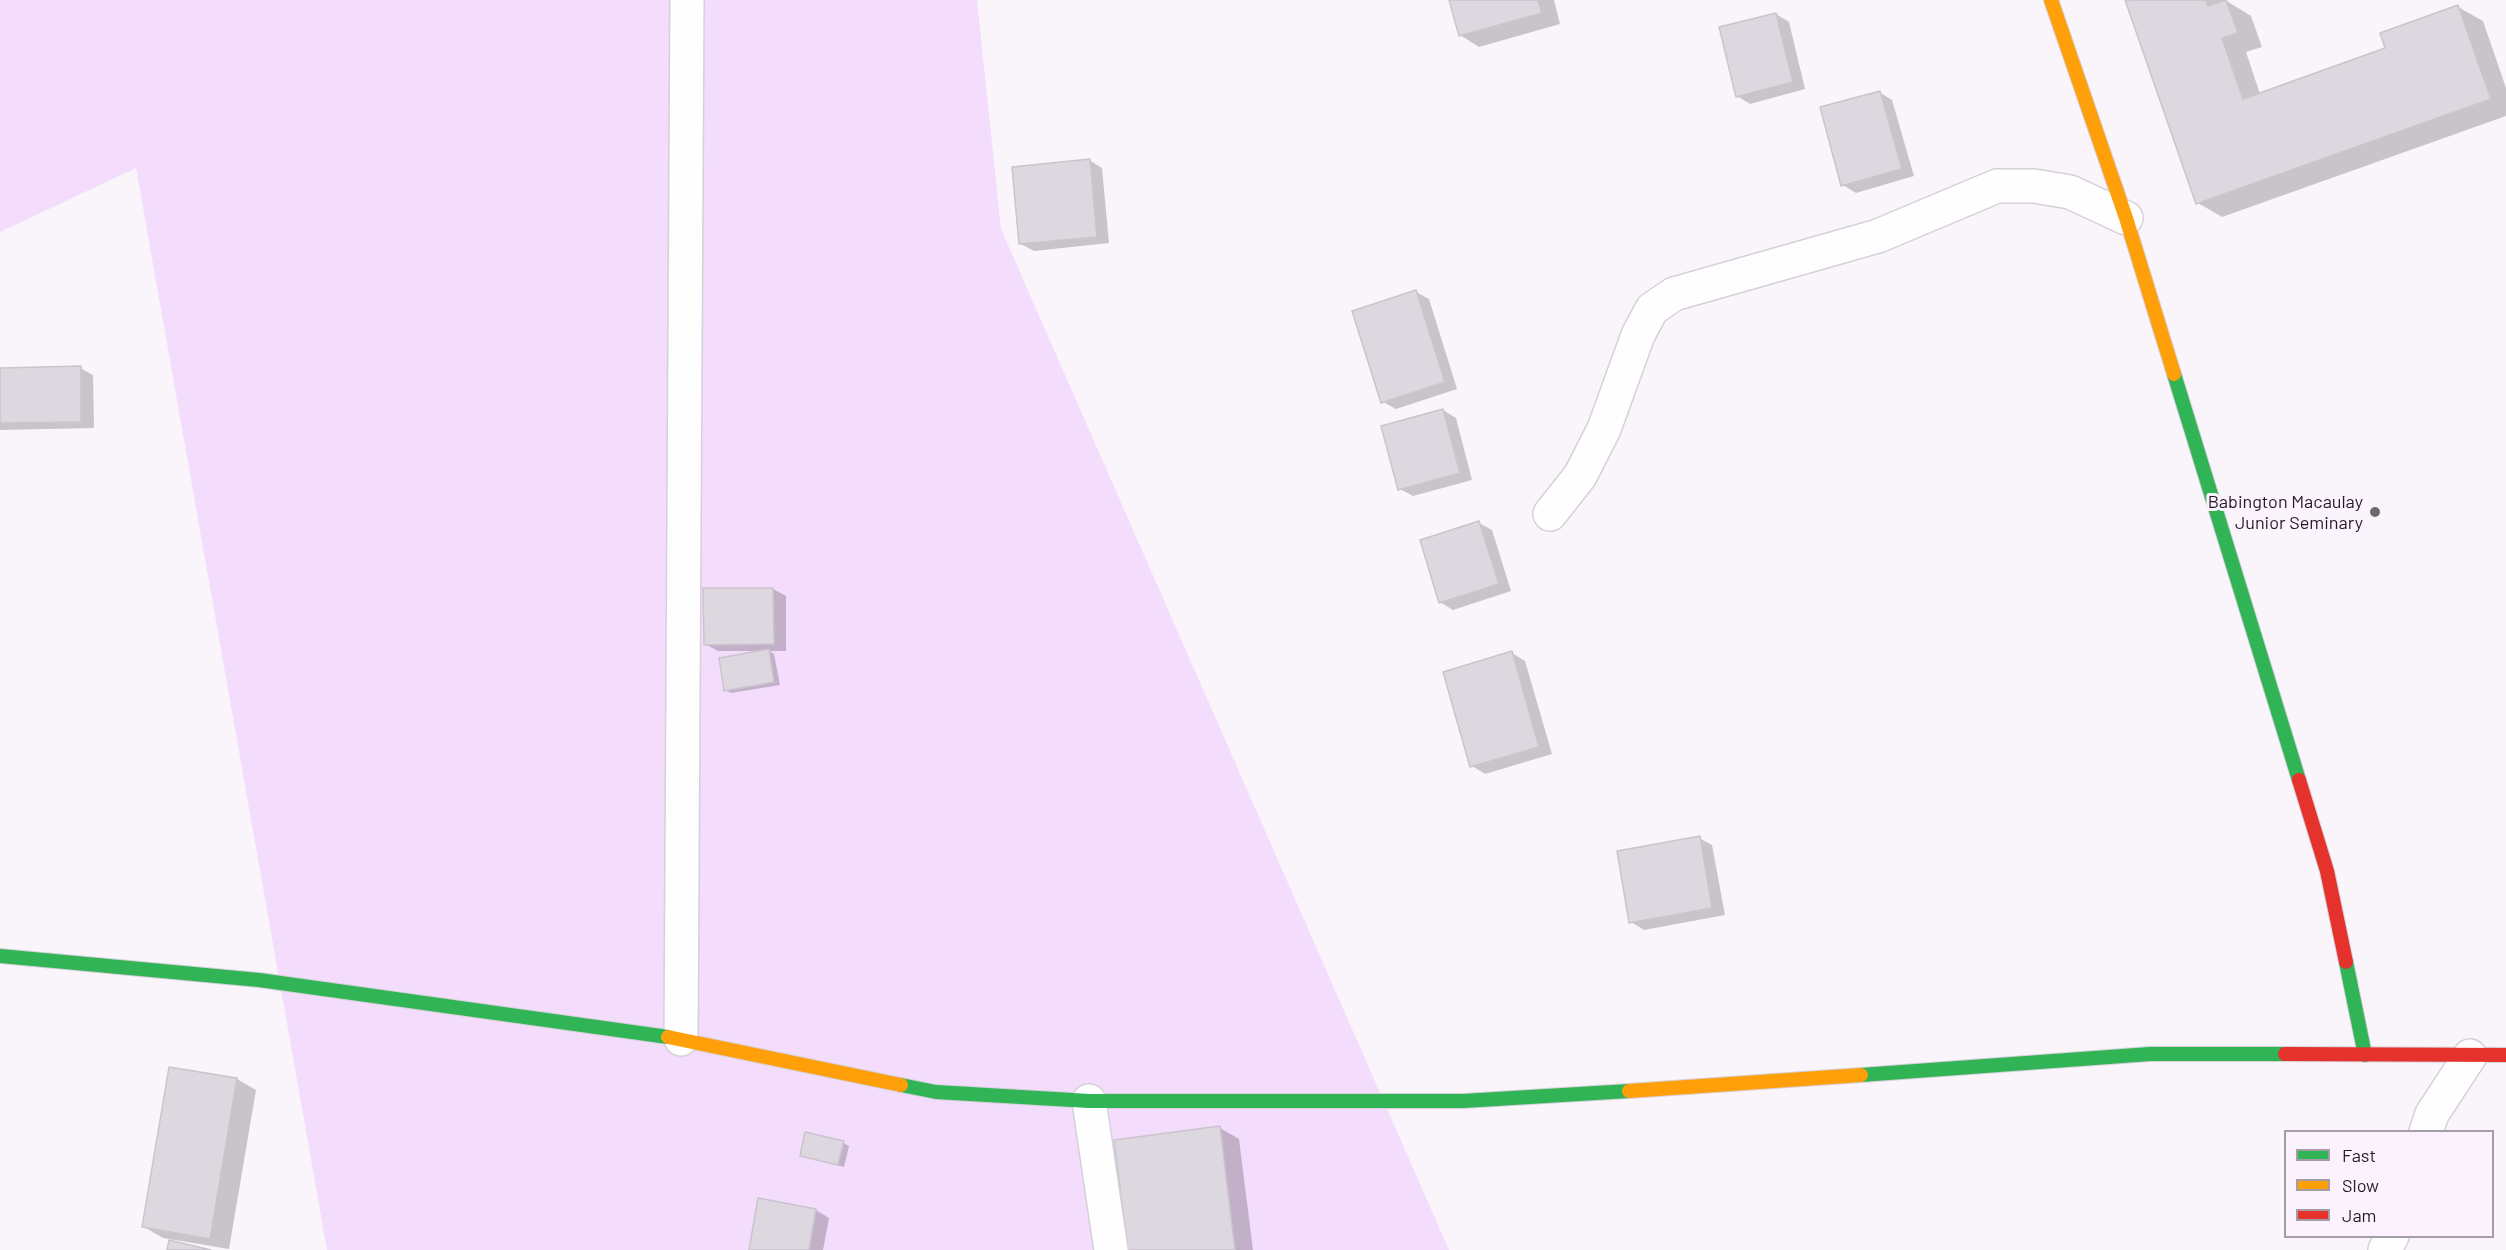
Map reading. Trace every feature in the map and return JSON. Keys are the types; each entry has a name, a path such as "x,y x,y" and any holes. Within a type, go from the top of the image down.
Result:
{"street":[{"path":"681,1040 687,0"},
{"path":"2051,0 2126,218 2327,871 2365,1055"},
{"path":"1550,514 1580,476 1604,429 1638,335 1652,309 1674,294 1878,236 1997,186 2034,186 2070,192 2126,218"},
{"path":"0,956 259,980 681,1040 936,1092 1089,1101 1463,1101 2150,1054 2506,1055"},
{"path":"2426,1130 2432,1114 2470,1056"},
{"path":"1089,1101 1111,1250"}],"shaded area":[{"path":"0,0 977,0 1001,229 1449,1250 327,1250 136,168 0,232"}],"building":[{"path":"1449,0 1538,0 1542,13 1459,36"},
{"path":"2125,0 2206,0 2208,6 2226,0 2238,33 2222,38 2243,99 2385,48 2380,33 2458,5 2491,99 2196,204"},
{"path":"1776,13 1793,82 1736,97 1719,27"},
{"path":"1880,91 1902,169 1841,186 1820,107"},
{"path":"1090,159 1097,237 1019,244 1012,167"},
{"path":"1416,290 1445,382 1381,403 1352,311"},
{"path":"81,366 81,422 0,423 0,368"},
{"path":"1443,409 1460,473 1398,490 1381,426"},
{"path":"1479,521 1499,584 1439,603 1420,540"},
{"path":"703,588 773,588 774,644 704,645"},
{"path":"769,649 774,682 724,691 719,658"},
{"path":"1512,651 1539,747 1470,767 1443,672"},
{"path":"1700,836 1712,908 1629,923 1617,851"},
{"path":"169,1067 237,1078 210,1239 142,1227"},
{"path":"1220,1126 1235,1250 1128,1250 1114,1140"},
{"path":"805,1132 844,1141 838,1165 800,1156"},
{"path":"758,1198 816,1209 809,1250 749,1250"},
{"path":"169,1240 211,1250 167,1250"}],"traffic: fast":[{"path":"2174,374 2299,780"},
{"path":"0,956 259,980 668,1037"},
{"path":"2346,962 2365,1055"},
{"path":"1861,1075 2150,1054 2285,1054"},
{"path":"901,1085 936,1092 1089,1101 1463,1101 1629,1091"}],"traffic: slow":[{"path":"2051,0 2126,218 2174,374"},
{"path":"668,1037 901,1085"},
{"path":"1629,1091 1861,1075"}],"traffic: jam":[{"path":"2299,780 2327,871 2346,962"},
{"path":"2285,1054 2506,1055"}],"place":[{"name":"Babington Macaulay Junior Seminary","path":"2375,512"}]}
